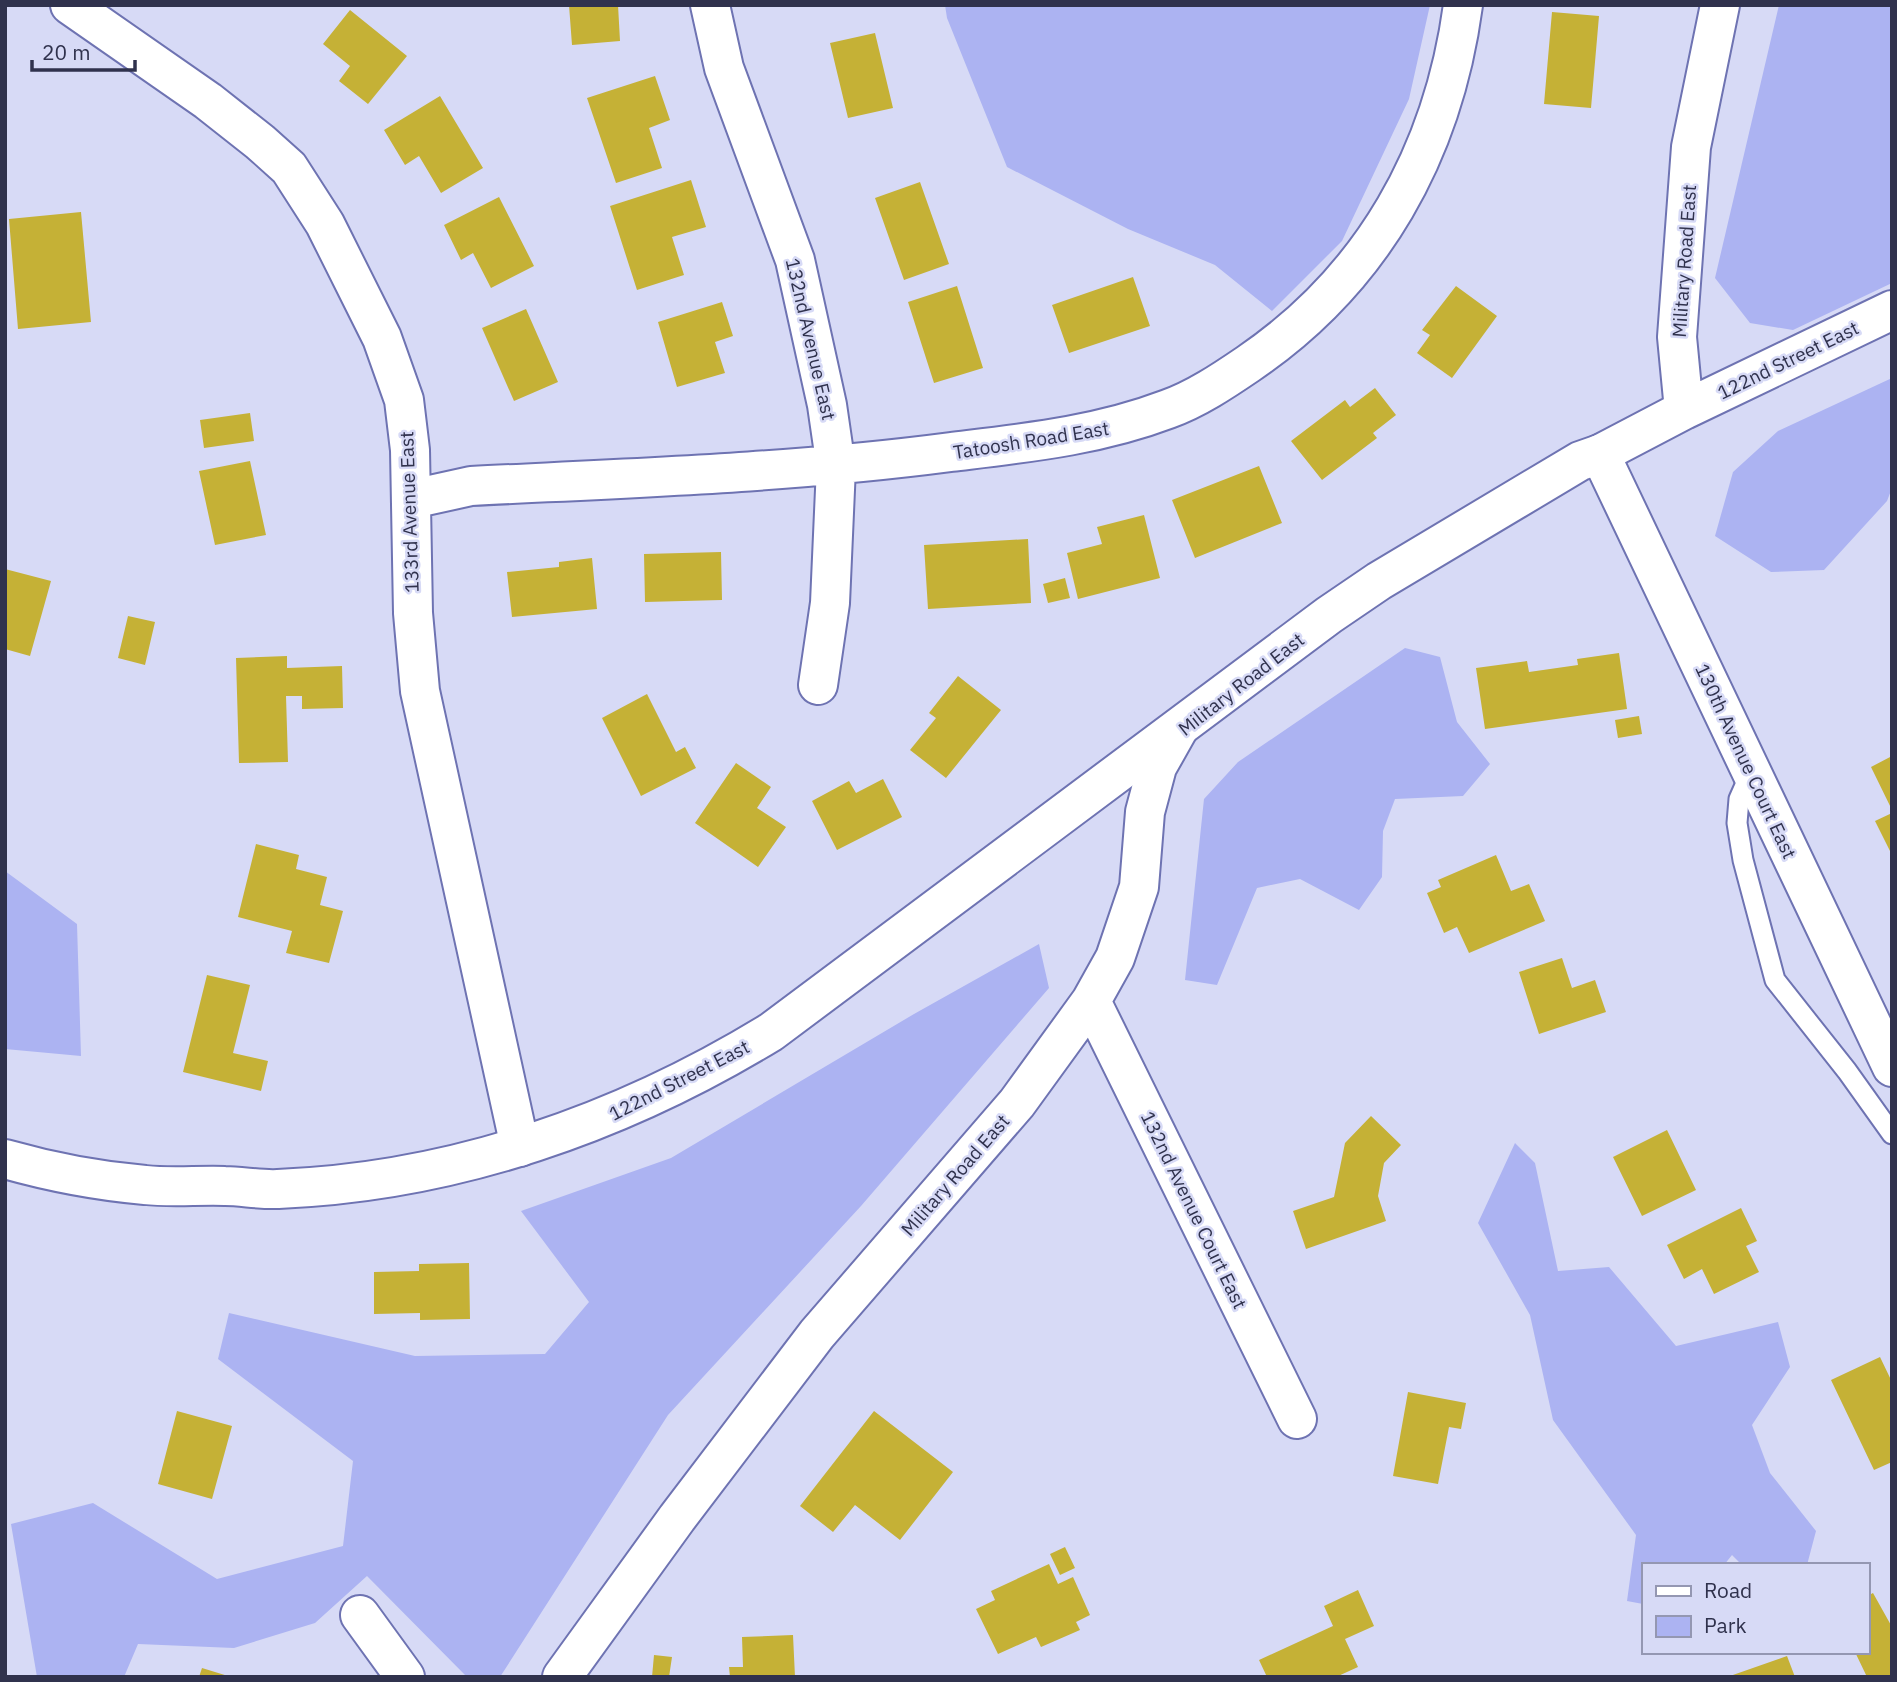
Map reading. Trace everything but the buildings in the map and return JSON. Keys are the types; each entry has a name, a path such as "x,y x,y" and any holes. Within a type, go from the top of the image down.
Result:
{"street":[{"name":"133rd Avenue East","path":"70,5 208,101 270,151 303,187 325,224 382,338 404,400 412,499 413,613 420,691 520,1147"},
{"name":"132nd Avenue East","path":"710,5 724,68 795,260 827,405 836,467 830,603 818,685"},
{"name":"Tatoosh Road East","path":"412,499 471,486 836,467 1080,436 1171,409 1223,381 1270,349 1305,320 1355,269 1413,177 1438,117 1457,49 1463,5"},
{"name":"Military Road East","path":"562,1677 677,1518 809,1345 1017,1103 1091,1000 1115,958 1139,887 1145,812 1157,767 1179,729 1329,615 1379,581 1580,461 1600,454 1684,410 1677,337 1691,148 1720,5"},
{"name":"122nd Street East","path":"1684,410 1892,310"},
{"name":"130th Avenue Court East","path":"1600,454 1892,1067"},
{"name":"122nd Street East","path":"5,1159 88,1178 148,1186 275,1189 341,1184 438,1170 520,1147 597,1121 715,1066 771,1032 1179,729"},
{"name":"132nd Avenue Court East","path":"1091,1000 1297,1419"},
{"path":"360,1615 405,1677"}],"lane":[{"path":"1751,771 1739,799 1737,823 1743,860 1775,980 1847,1071 1892,1134"}],"green space":[{"path":"945,5 1430,5 1409,99 1342,241 1272,311 1215,265 1128,229 1007,167 947,18"},
{"path":"1779,5 1892,5 1892,283 1793,330 1750,323 1715,278"},
{"path":"1892,378 1892,488 1887,501 1824,570 1771,572 1715,536 1733,472 1778,431"},
{"path":"1405,648 1440,657 1457,722 1490,764 1463,796 1395,799 1383,831 1382,877 1359,910 1300,879 1257,888 1217,985 1185,980 1204,799 1238,762"},
{"path":"5,871 77,924 81,1056 5,1049"},
{"path":"1039,944 1049,988 861,1206 668,1415 500,1677 467,1677 367,1576 315,1623 234,1648 138,1644 124,1677 37,1677 11,1524 93,1503 217,1579 343,1546 353,1461 218,1359 229,1313 415,1356 545,1354 589,1302 521,1211 671,1158 914,1014"},
{"path":"1515,1143 1535,1163 1558,1271 1609,1267 1676,1346 1778,1322 1790,1367 1752,1425 1770,1473 1816,1531 1808,1563 1740,1563 1732,1555 1726,1563 1642,1563 1642,1604 1627,1601 1636,1535 1553,1420 1530,1315 1478,1223"}]}
